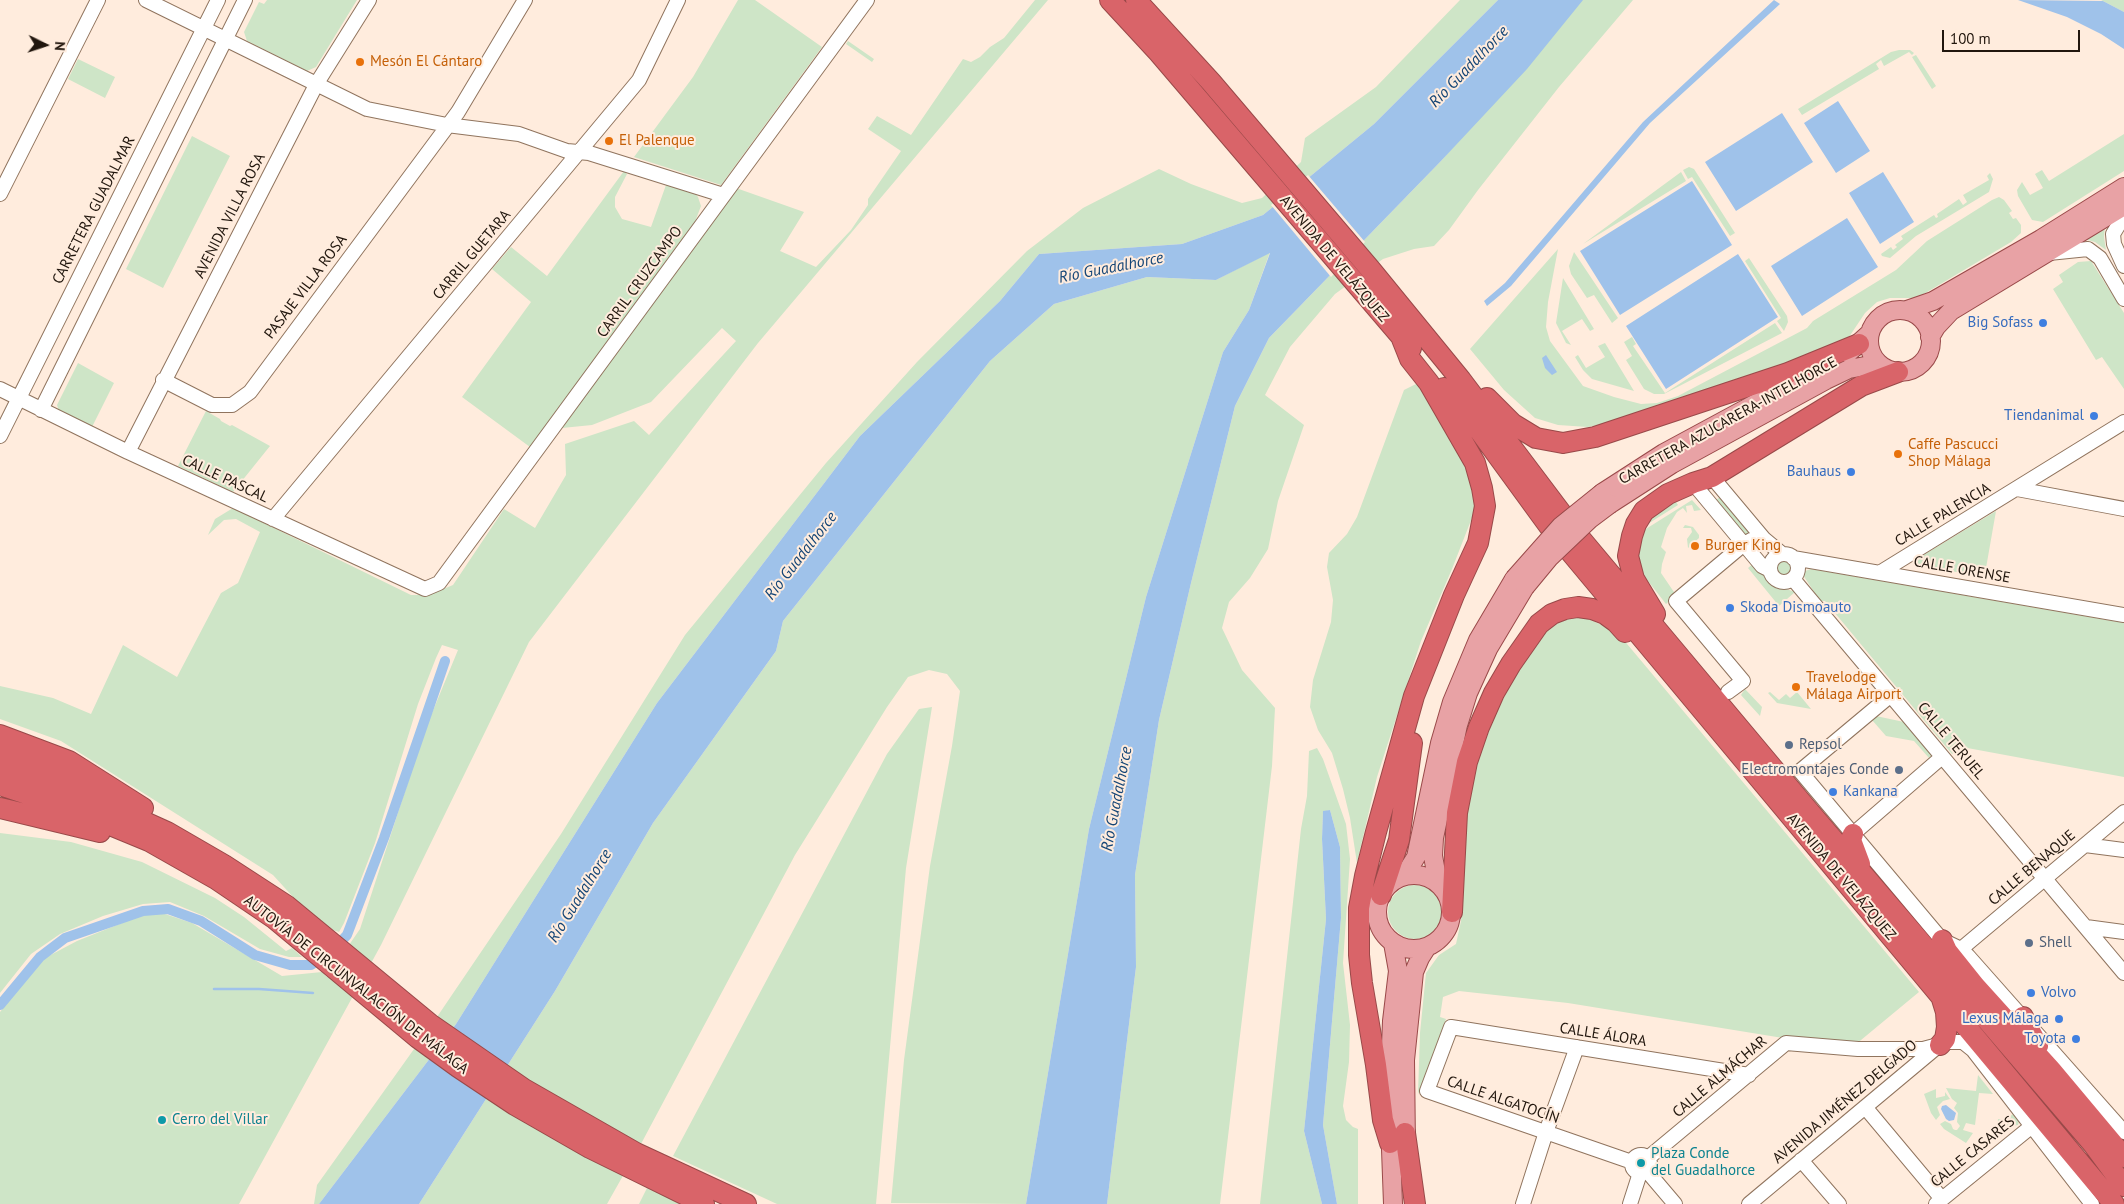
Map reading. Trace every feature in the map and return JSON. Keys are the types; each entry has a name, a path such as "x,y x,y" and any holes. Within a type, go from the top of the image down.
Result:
{"highway":[{"name":"AVENIDA DE VELÁZQUEZ","path":"1110,0 1195,96 1402,339 1410,359 1433,360"},
{"name":"AVENIDA DE VELÁZQUEZ","path":"1136,0 1211,82 1371,270 1433,360 1696,704 2114,1204"},
{"path":"1433,360 1489,400 1513,424 1536,438 1563,442 1595,437 1771,379 1864,339"},
{"path":"1415,1204 1398,1138 1383,1120 1362,984 1359,955 1360,908 1365,876 1401,740 1432,648 1478,543 1485,506 1475,463 1451,420 1433,360"},
{"path":"1668,640 1649,600 1634,579 1628,556 1634,530 1644,511 1668,494 1693,482 1712,477 1890,369"},
{"name":"AVENIDA DE VELÁZQUEZ","path":"1565,532 1668,640 1867,879 2093,1144 2108,1167 2124,1186"},
{"path":"1452,912 1457,813 1467,762 1479,727 1494,693 1511,664 1539,624 1552,614 1565,608 1592,608 1605,614 1616,622 1676,691 1696,704"},
{"path":"1381,895 1399,840 1415,722 1432,648"},
{"path":"0,735 69,761 172,824 184,852 148,850 129,841 93,830 0,808"},
{"path":"0,750 59,771 143,808"},
{"name":"AUTOVÍA DE CIRCUNVALACIÓN DE MÁLAGA","path":"0,769 79,794 167,832 184,852 216,879 281,912 430,1024 524,1089 636,1153 746,1204"},
{"name":"AUTOVÍA DE CIRCUNVALACIÓN DE MÁLAGA","path":"0,786 69,808 149,841 184,852"},
{"path":"0,816 53,819"},
{"path":"1853,834 1851,840 1867,879"},
{"name":"AUTOVÍA DE CIRCUNVALACIÓN DE MÁLAGA","path":"281,912 418,1038 458,1067 515,1104 590,1148 704,1204"},
{"path":"1942,940 1947,951 1975,986 2051,1070 2124,1157"},
{"path":"1940,1045 1945,1039 1947,1027 1946,1012 1941,997"},
{"path":"2023,1017 2051,1070"},
{"path":"1973,1050 1994,1059"},
{"path":"2093,1144 2124,1172"}],"main road":[{"path":"1907,310 1918,315 1926,324 1930,337 1930,348 1925,359 1916,367 1890,369 1873,357 1869,345 1864,339 1875,322 1884,314 1895,310 1907,310 1933,302 2041,239 2124,187"},
{"path":"1930,337 1936,326 1950,311 2124,206"},
{"name":"CARRETERA AZUCARERA-INTELHORCE","path":"1404,876 1416,857 1440,743 1452,702 1478,640 1520,583 1549,558 1565,532 1664,453 1843,357 1864,339"},
{"name":"CARRETERA AZUCARERA-INTELHORCE","path":"1606,498 1849,368 1865,366 1890,369"},
{"name":"CARRETERA AZUCARERA-INTELHORCE","path":"1438,882 1432,856 1434,838 1458,725 1468,693 1520,583"},
{"path":"1423,875 1438,882 1451,902 1452,912 1446,933 1427,947 1415,949 1400,947 1393,943 1384,934 1378,922 1377,909 1381,895 1394,880 1404,876 1423,875"},
{"path":"1393,943 1398,971 1390,1057 1398,1138 1408,1204"},
{"path":"1393,1204 1414,972 1427,947"}],"street":[{"path":"0,194 98,0"},
{"path":"146,0 367,109 447,125 519,134 567,151 589,153 723,195"},
{"name":"CARRETERA GUADALMAR","path":"0,436 218,0"},
{"path":"41,410 246,0"},
{"name":"AVENIDA VILLA ROSA","path":"128,452 163,380 317,83 369,0"},
{"name":"PASAJE VILLA ROSA","path":"163,380 212,405 232,405 250,392 458,112 525,0"},
{"name":"CARRIL GUETARA","path":"273,519 638,80 678,0"},
{"name":"CARRIL CRUZCAMPO","path":"439,583 867,0"},
{"path":"2124,216 2113,234 2114,244 2124,266"},
{"path":"2048,253 2088,249 2100,258 2124,299"},
{"name":"CALLE PASCAL","path":"0,389 128,452 425,588 439,583"},
{"name":"CALLE PALENCIA","path":"1881,572 1960,521 2017,489 2124,422"},
{"path":"1693,482 1762,566 1770,570 1777,581 1785,582 1793,579 1798,570 1796,562 1764,539 1712,477"},
{"path":"2017,489 2124,509"},
{"path":"1728,692 1743,681 1676,602 1744,544 1751,540 1764,539"},
{"path":"1770,570 1771,562 1787,556"},
{"name":"CALLE ORENSE","path":"1787,556 2124,615"},
{"name":"CALLE TERUEL","path":"1793,579 2124,973"},
{"path":"1891,696 1800,771 1942,940 1961,948 2124,1132"},
{"path":"1853,834 1942,757"},
{"name":"CALLE BENAQUE","path":"1961,948 2124,812"},
{"path":"2085,845 2124,850"},
{"path":"2086,927 2124,932"},
{"name":"CALLE ÁLORA","path":"1451,1027 1749,1075"},
{"name":"CALLE ALGATOCÍN","path":"1451,1027 1427,1091 1642,1166"},
{"name":"CALLE ALMÁCHAR","path":"1642,1166 1786,1043 1867,1049 1924,1049 1963,1042 1973,1050"},
{"name":"AVENIDA JIMÉNEZ DELGADO","path":"1749,1204 1940,1045"},
{"path":"1523,1204 1546,1132 1577,1047"},
{"path":"1973,1050 2092,1204"},
{"path":"1866,1108 1939,1202"},
{"name":"CALLE CASARES","path":"1939,1202 2032,1126"},
{"path":"1801,1160 1839,1204"},
{"path":"1630,1204 1642,1166"},
{"path":"1642,1166 1675,1204"}],"green space":[{"path":"267,0 357,0 316,67 307,71 247,41 244,32 259,2 264,4"},
{"path":"738,0 755,0 822,47 721,185 634,157 693,77"},
{"path":"1035,0 1048,0 758,343 529,642 381,945 239,1204 0,1204 0,1012 43,959 77,941 155,912 192,923 282,976 322,972 327,977 360,929 425,730 458,650 442,645 436,658 418,704 375,843 339,932 333,930 294,898 273,875 61,741 0,719 0,686 53,698 91,714 123,645 177,677 221,593 238,583 260,532 236,519 224,520 208,535 215,519 233,508 411,595 429,595 453,585 504,509 535,528 566,475 565,444 634,421 649,435 736,341 722,328 651,402 592,425 562,428 736,188 804,212 780,251 816,267 851,230 868,205 868,199 901,151 868,129 877,116 911,135 963,59 971,62 1004,38"},
{"path":"1460,0 1498,0 1374,124 1263,215 1182,244 1039,254 1000,301 860,436 657,703 456,1024 319,1204 314,1204 317,1185 439,1014 561,834 685,635 826,463 917,362 1027,251 1083,208 1159,169 1191,184 1242,203 1262,198 1301,162 1305,138 1376,87"},
{"path":"1581,0 1633,0 1559,87 1449,230 1434,246 1414,249 1383,259 1335,294 1290,347 1265,395 1304,425 1278,501 1268,549 1250,578 1229,602 1222,628 1242,670 1275,708 1272,766 1220,1204 1107,1204 1136,967 1135,875 1159,720 1235,406 1269,338 1441,161"},
{"path":"2101,0 2124,0 2124,12 2122,11"},
{"path":"848,41 874,59 872,62 846,44"},
{"path":"1910,50 1914,53 1912,55 1909,52 1884,66 1881,60 1876,64 1879,69 1802,115 1798,109 1891,52"},
{"path":"1916,55 1936,86 1932,89 1912,57"},
{"path":"78,59 115,77 105,98 68,79"},
{"path":"2124,134 2124,171 2043,222 2032,220 2018,196 2017,190 2022,182 2030,195 2043,188 2035,174 2042,170 2049,181"},
{"path":"192,136 230,156 163,288 126,269"},
{"path":"1689,167 1694,169 1735,233 1730,236 1692,177 1688,179 1683,170"},
{"path":"624,171 627,174 615,197 615,207 622,219 651,227 666,185 694,192 701,206 693,227 530,447 462,397 531,302 492,269 511,247 547,276"},
{"path":"1681,172 1686,181 1583,244"},
{"path":"1990,173 1993,179 1989,192 1916,236 1890,258 1882,256 1881,254 1891,247 1893,250 1897,247 1895,245 1903,239 1901,236 1934,215 1936,218 1938,217 1937,214 1959,199 1963,205 1967,202 1963,195 1989,180 1987,176"},
{"path":"1999,197 2004,200 2012,211 2009,213 2013,219 2016,218 2021,225 2021,233 2011,242 1917,298 1890,298 1877,302 1865,313 1849,337 1816,356 1609,423 1588,427 1558,425 1535,418 1504,390 1470,349 1558,249 1548,302 1546,327 1550,341 1583,386 1641,404 1657,403 1678,396 1807,328 1813,321 1896,270 1927,241"},
{"path":"2105,226 2106,250 2095,242 2084,239"},
{"path":"1270,252 1249,310 1223,352 1146,597 1089,829 1026,1204 891,1203 904,1060 930,866 960,691 947,674 929,670 908,677 887,707 795,855 607,1204 419,1204 555,991 653,823 776,651 783,621 990,361 1054,304 1147,277 1216,280"},
{"path":"1574,252 1618,318 1612,323 1594,295 1587,298 1571,274 1569,266"},
{"path":"1749,258 1787,316 1788,322 1784,331 1777,321 1781,318 1745,261"},
{"path":"2091,261 2124,313 2124,389 2102,357 2096,360 2053,289 2063,282 2059,275 2078,262"},
{"path":"1563,278 1594,329 1590,331 1582,319 1562,331 1571,345 1566,343 1556,323"},
{"path":"1775,323 1782,333 1664,394 1654,394 1644,389 1626,360 1632,356 1624,342 1632,337 1636,344 1633,346 1665,393"},
{"path":"1605,343 1634,391 1592,379 1583,370 1575,357 1578,355 1586,368 1605,357 1598,346"},
{"path":"78,363 114,383 92,427 59,411 57,405"},
{"path":"1420,382 1444,418 1474,484 1475,510 1421,641 1377,777 1357,863 1343,789 1332,753 1318,730 1310,707 1313,680 1331,622 1333,600 1327,567 1329,553 1347,534 1357,517 1404,390"},
{"path":"206,411 230,426 232,425 270,446 233,492 178,466"},
{"path":"1721,496 1754,535 1746,538 1715,501"},
{"path":"1674,499 1678,505 1643,527 1651,516"},
{"path":"1692,500 1701,510 1694,511 1692,505 1686,506 1687,513 1683,508 1677,512 1667,528 1661,547 1666,552 1661,573 1676,595 1666,604 1641,572 1637,553 1641,532"},
{"path":"1996,511 1986,568 1974,566 1973,575 1917,565 1917,559"},
{"path":"1685,525 1693,527 1699,535 1699,538 1688,548 1687,539 1692,532 1691,528 1683,528"},
{"path":"1784,561 1790,563 1792,569 1790,575 1784,577 1778,575 1776,569 1778,563"},
{"path":"1754,563 1772,584 1795,592 1779,606 1748,568"},
{"path":"1811,569 2124,623 2124,777 1962,747 1952,754 1825,601 1820,601 1803,575 1805,571"},
{"path":"1584,617 1617,632 1919,992 1855,1045 1783,1038 1568,1003 1459,991 1443,997 1440,1017 1446,1019 1418,1094 1420,1033 1426,973 1439,955 1456,944 1461,921 1464,816 1475,764 1499,707 1526,656 1546,631 1564,619"},
{"path":"1745,689 1762,707 1760,716 1741,695"},
{"path":"1770,692 1779,700 1786,694 1790,698 1797,692 1811,709 1777,703 1768,693"},
{"path":"932,707 906,868 876,1204 777,1204 673,1156 887,754 919,709"},
{"path":"1876,716 1904,722 1932,755 1929,758 1914,741 1886,736 1872,720"},
{"path":"1317,748 1323,759 1346,824 1350,859 1343,963 1350,1025 1349,1062 1343,1106 1346,1120 1358,1129 1358,1204 1337,1204 1323,1125 1341,918 1340,847 1330,810 1323,812 1322,839 1326,919 1304,1131 1322,1204 1260,1204 1301,829 1307,796 1309,751"},
{"path":"0,833 71,842 142,862 215,898 244,917 286,951 292,948 302,957 289,957 260,949 204,916 170,902 143,904 103,916 60,934 31,954 0,993"},
{"path":"1410,885 1420,885 1430,889 1438,897 1442,912 1438,927 1430,935 1420,939 1410,939 1400,935 1392,927 1388,917 1388,907 1392,897 1400,889"},
{"path":"1978,1075 1993,1094 1979,1093 1975,1125 1966,1123 1963,1130 1973,1133 1966,1143 1944,1129 1940,1124 1945,1121 1951,1124 1955,1130 1960,1126 1957,1122 1958,1113 1954,1108 1957,1103 1952,1099 1946,1088 1976,1091"},
{"path":"1936,1089 1936,1098 1945,1096 1945,1092 1950,1099 1943,1101 1937,1107 1940,1115 1936,1120 1931,1113 1924,1094"},
{"path":"2014,1113 2019,1121 2018,1125 2011,1126 2009,1124 2008,1131 1997,1133 1998,1119 2006,1120"},
{"path":"647,1188 685,1204 639,1204"}],"water":[{"name":"Río Guadalhorce","path":"1498,0 1583,0 1527,69 1441,161 1269,338 1235,406 1159,720 1135,875 1136,967 1107,1204 1026,1204 1089,829 1146,597 1223,352 1249,310 1270,253 1216,280 1147,277 1054,304 990,361 783,621 776,651 653,823 555,991 419,1204 319,1204 456,1024 657,703 860,436 1000,301 1039,254 1182,244 1263,215 1374,124"},
{"path":"1774,0 1780,4 1650,123 1511,286 1487,306 1484,301 1505,283 1643,122"},
{"path":"2018,0 2103,1 2124,12 2124,49 2101,34 2067,17"},
{"path":"1838,101 1870,151 1836,173 1804,123"},
{"path":"1782,113 1813,162 1736,211 1705,162"},
{"path":"1883,172 1914,222 1880,244 1849,193"},
{"path":"1692,181 1732,245 1620,315 1580,251"},
{"path":"1847,218 1878,267 1802,316 1771,266"},
{"path":"1738,254 1778,317 1666,389 1626,326"},
{"path":"1546,355 1557,372 1552,375 1545,368 1542,358"},
{"path":"1330,810 1340,847 1341,918 1323,1125 1337,1204 1322,1204 1304,1131 1326,919 1322,839 1323,811"},
{"path":"1946,1105 1956,1113 1954,1120 1949,1121 1946,1119 1941,1109 1942,1106"}],"pier":[{"path":"1308,175 1365,242 1331,277 1271,205"}],"waterway":[{"path":"335,948 347,935 384,838 445,661"},
{"path":"0,1005 40,957 65,938 143,911 168,909 201,921 255,955 290,965 311,965 324,957"},
{"path":"214,989 259,989 313,993"}],"place":[{"name":"Mesón El Cántaro","path":"360,62"},
{"name":"El Palenque","path":"609,141"},
{"name":"Big Sofass","path":"2043,323"},
{"name":"Tiendanimal","path":"2094,416"},
{"name":"Caffe Pascucci Shop Málaga","path":"1898,454"},
{"name":"Bauhaus","path":"1851,472"},
{"name":"Burger King","path":"1695,546"},
{"name":"Skoda Dismoauto","path":"1730,608"},
{"name":"Travelodge Málaga Airport","path":"1796,687"},
{"name":"Repsol","path":"1789,745"},
{"name":"Electromontajes Conde","path":"1899,770"},
{"name":"Kankana","path":"1833,792"},
{"name":"Shell","path":"2029,943"},
{"name":"Volvo","path":"2031,993"},
{"name":"Lexus Málaga","path":"2059,1019"},
{"name":"Toyota","path":"2076,1039"},
{"name":"Cerro del Villar","path":"162,1120"},
{"name":"Plaza Conde del Guadalhorce","path":"1641,1163"}]}
